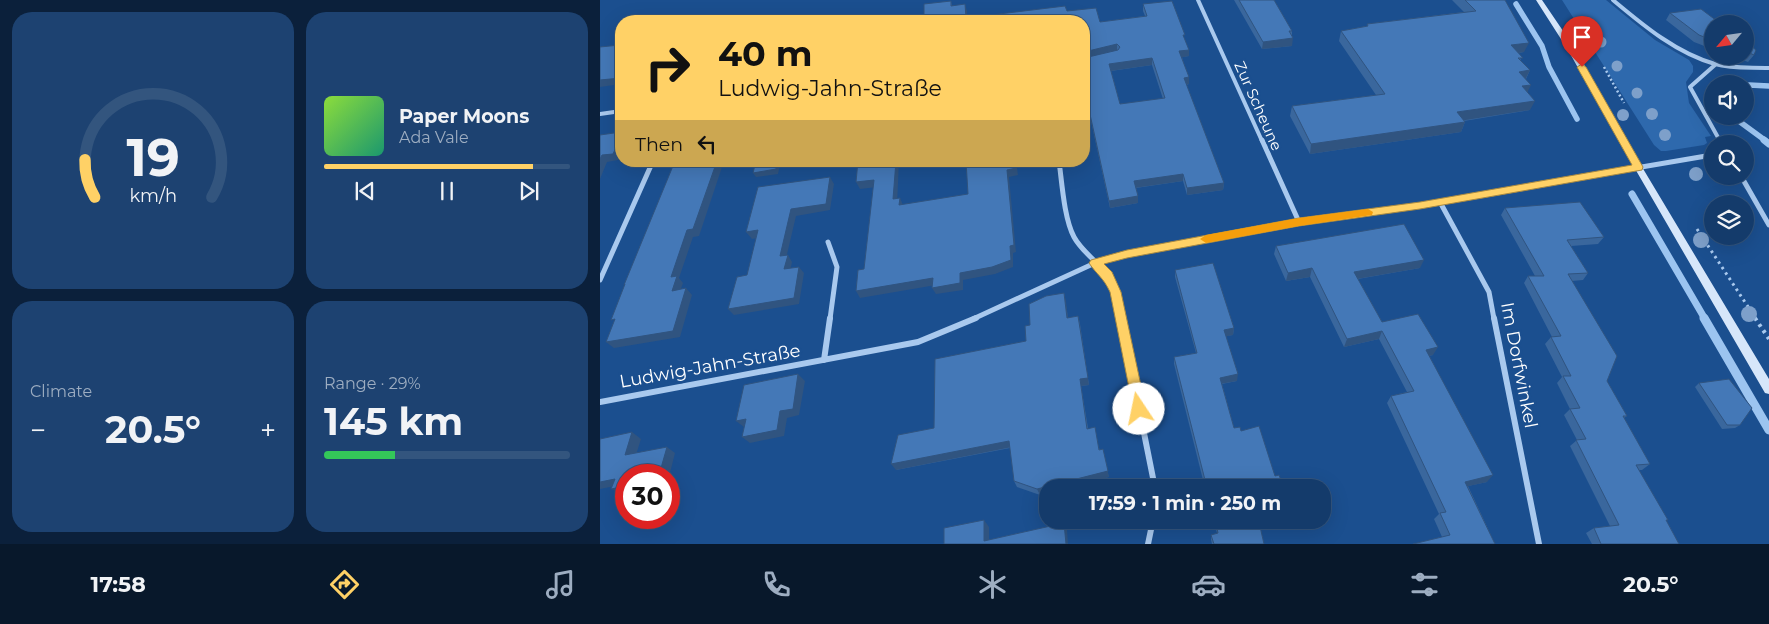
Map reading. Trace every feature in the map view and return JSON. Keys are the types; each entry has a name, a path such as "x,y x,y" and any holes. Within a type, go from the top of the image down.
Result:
{"street":[{"name":"Zur Scheune","path":"1198,0 1299,222"},
{"path":"1539,0 1572,50 1638,167 1769,389"},
{"path":"1613,0 1656,34 1683,51 1704,59"},
{"path":"1715,65 1700,76 1690,87 1717,135"},
{"path":"1729,65 1769,68"},
{"path":"600,114 615,112"},
{"name":"Ludwig-Jahn-Straße","path":"600,402 918,342 946,332 1095,263 1127,254 1299,222 1440,202 1704,157"},
{"path":"600,280 650,167"},
{"path":"1059,167 1065,206 1074,237 1095,263 1108,275 1116,292 1153,479"},
{"path":"1746,185 1769,225"},
{"name":"Im Dorfwinkel","path":"1440,202 1489,292 1539,544"},
{"name":"Ludwig-Jahn-Straße","path":"824,360 836,267 828,242"},
{"path":"1148,544 1151,529"}],"path":[{"path":"1693,222 1769,339"}],"shaded area":[{"path":"1562,0 1606,0 1655,40 1689,60 1693,66 1693,72 1686,82 1689,103 1710,135 1704,135 1704,145 1661,151 1654,145"}],"building":[{"path":"1239,0 1274,0 1292,31 1289,31 1293,38 1263,42"},
{"path":"1465,0 1505,0 1529,43 1511,45 1523,58 1518,58 1530,70 1519,72 1531,85 1522,86 1535,101 1457,112 1465,122 1311,144 1292,106 1385,94 1341,31 1368,26 1367,24 1476,11"},
{"path":"951,1 951,6 965,4 966,15 924,15 924,4"},
{"path":"1172,1 1189,50 1179,51 1189,77 1184,78 1224,183 1187,188 1183,174 1134,181 1138,196 1109,201 1090,114 1090,57 1118,50 1120,47 1117,44 1090,51 1090,15 991,15 1065,6 1067,11 1096,8 1100,22 1147,16 1143,4","holes":["1152,58 1165,98 1120,104 1109,64"]},
{"path":"1701,9 1709,15 1704,15 1704,37 1699,35 1670,13"},
{"path":"615,46 615,79 600,80 600,47"},
{"path":"615,133 615,150 613,154 602,155 600,159 600,135"},
{"path":"673,167 715,167 693,229 687,230 671,277 677,276 672,291 686,288 673,331 606,342 615,319 611,320"},
{"path":"754,167 776,167 776,169 753,173"},
{"path":"857,167 896,167 893,199 900,198 899,205 968,194 966,167 1016,167 1007,170 1014,245 1010,246 1011,260 992,267 960,273 960,283 932,288 933,278 856,291 858,270 864,269 874,180 856,182"},
{"path":"830,177 826,204 791,209 780,256 788,255 784,269 799,267 794,298 728,309 737,277 747,275 758,230 746,232 758,187"},
{"path":"1580,202 1604,237 1567,240 1588,273 1568,274 1617,356 1607,381 1627,416 1623,416 1650,464 1636,465 1668,520 1666,520 1679,544 1601,544 1594,528 1619,525 1576,440 1586,439 1570,409 1580,408 1563,376 1571,376 1551,337 1561,336 1528,276 1544,276 1505,208"},
{"path":"1404,224 1424,260 1354,272 1382,322 1418,314 1438,347 1426,350 1493,475 1465,482 1495,544 1413,544 1450,535 1440,513 1446,512 1391,396 1414,391 1382,331 1347,339 1312,268 1288,273 1276,246"},
{"path":"1213,263 1234,328 1224,330 1238,374 1220,378 1234,428 1240,427 1241,431 1259,426 1275,476 1279,475 1281,479 1205,479 1174,357 1197,353 1175,270"},
{"path":"1064,293 1067,318 1078,316 1088,378 1080,379 1087,429 1095,427 1099,450 1103,449 1108,471 1076,479 1039,479 1039,488 1037,489 1014,481 1009,441 891,464 898,435 934,428 935,359 1026,341 1025,326 1030,325 1029,304 1046,296"},
{"path":"798,374 793,409 780,411 777,430 742,437 746,419 736,421 744,385"},
{"path":"1729,379 1752,408 1740,425 1727,425 1699,383"},
{"path":"632,432 625,455 667,447 662,464 615,464 615,479 600,482 600,439"},
{"path":"615,479 615,488 611,489"},
{"path":"984,520 984,541 1039,529 1065,529 1066,544 944,544 944,528"},
{"path":"1217,529 1261,529 1264,544 1214,544 1211,535 1218,533"}],"waterway":[{"path":"1516,4 1542,46 1549,67 1577,119"},
{"path":"1754,85 1769,86"},
{"path":"1744,125 1766,141"},
{"path":"1764,140 1769,144"},
{"path":"1632,194 1705,319"},
{"path":"1704,318 1769,430"}],"slow traffic":[{"path":"1206,239 1368,212"}],"route":[{"path":"1139,409 1116,292 1108,275 1095,263 1127,254 1299,222 1420,205 1638,167 1582,67"}]}
